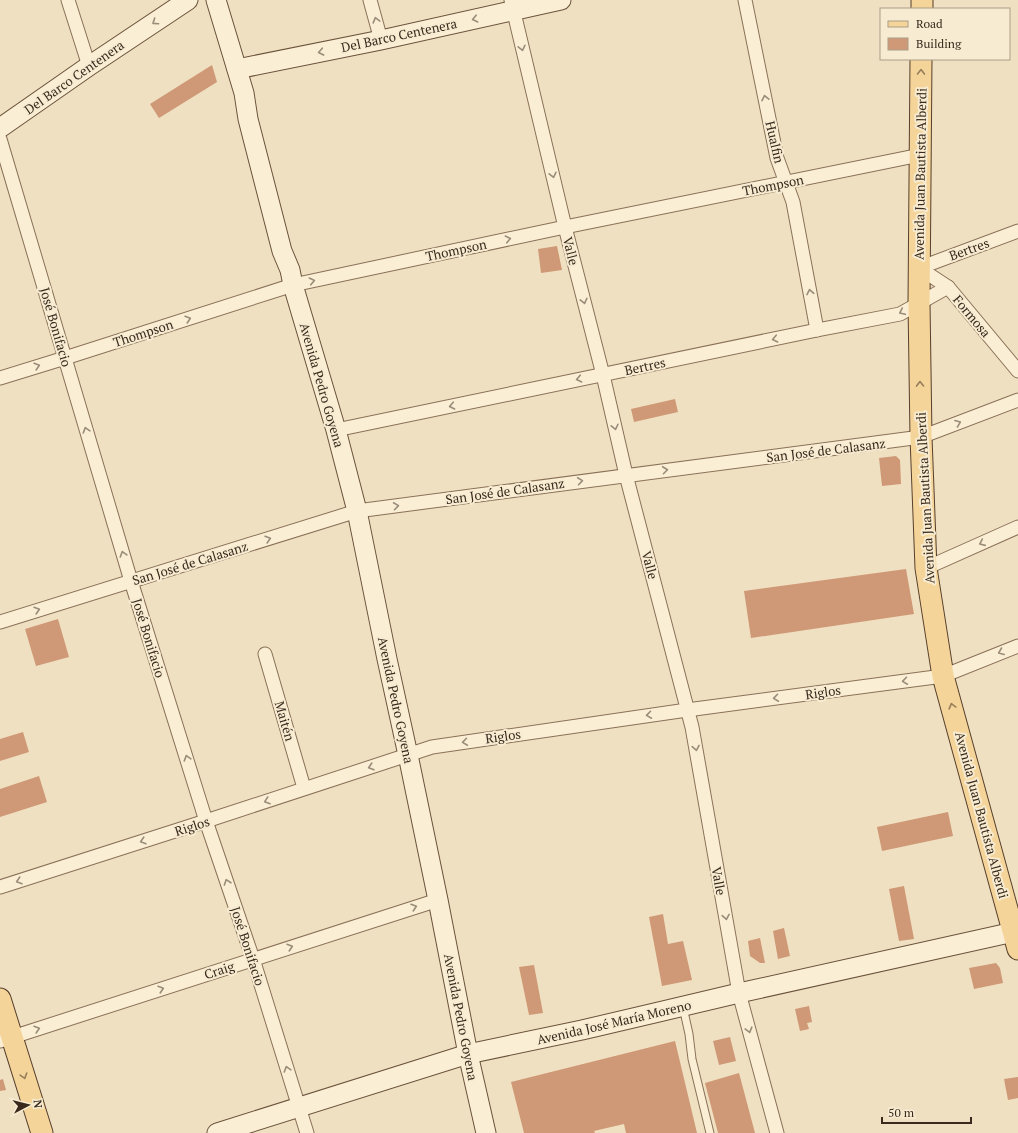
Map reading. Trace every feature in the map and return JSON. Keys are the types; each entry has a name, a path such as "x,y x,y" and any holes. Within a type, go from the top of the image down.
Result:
{"main road":[{"name":"Del Barco Centenera","path":"0,128 188,0"},
{"name":"Avenida Pedro Goyena","path":"216,0 244,93 256,117 289,249 291,278 336,430 357,511 438,900 468,1054 486,1133"},
{"name":"Del Barco Centenera","path":"237,69 381,40 512,5 562,0"},
{"name":"Avenida Juan Bautista Alberdi","path":"921,60 919,303 921,437 926,568 943,676 1017,938"},
{"name":"Avenida José María Moreno","path":"217,1133 468,1054 683,1007 739,993 1017,938"},
{"path":"0,999 6,1039 42,1133"}],"street":[{"path":"68,0 89,66"},
{"path":"370,0 381,40"},
{"name":"Hualfin","path":"745,0 778,158 793,202 818,330"},
{"name":"Valle","path":"512,5 565,227 603,374 626,475 692,727 739,993 777,1133"},
{"name":"José Bonifacio","path":"0,139 131,581 206,821 252,959 307,1133"},
{"name":"Thompson","path":"0,378 65,358 291,278 565,227 920,155"},
{"name":"Bertres","path":"919,268 1018,231"},
{"name":"Formosa","path":"919,268 948,287 1018,371"},
{"name":"Bertres","path":"336,430 900,314 948,287"},
{"name":"San José de Calasanz","path":"0,622 357,511 921,437 1018,400"},
{"path":"926,568 1018,527"},
{"name":"Riglos","path":"0,887 432,747 687,710 943,676 1018,646"},
{"name":"Maitén","path":"265,654 304,788"},
{"name":"Craig","path":"6,1039 438,900"}],"lane":[{"path":"683,1007 689,1034 692,1058 710,1133"}],"building":[{"path":"212,65 217,82 159,118 150,104"},
{"path":"557,246 562,270 541,273 538,249"},
{"path":"675,399 678,412 634,422 631,409"},
{"path":"896,456 900,460 901,484 882,486 879,458"},
{"path":"906,569 914,614 751,638 744,591"},
{"path":"58,619 69,657 36,666 25,629"},
{"path":"23,732 29,752 0,761 0,739"},
{"path":"39,776 47,802 0,817 0,789"},
{"path":"948,812 953,836 882,851 877,827"},
{"path":"904,886 914,939 899,941 889,889"},
{"path":"663,914 668,944 683,941 692,980 662,986 649,917"},
{"path":"784,928 790,956 778,959 773,931"},
{"path":"760,938 765,963 760,963 750,956 748,941"},
{"path":"996,963 1000,968 1003,983 974,989 969,968"},
{"path":"534,965 543,1013 529,1015 519,967"},
{"path":"809,1006 812,1022 807,1023 809,1029 800,1031 795,1009"},
{"path":"730,1037 736,1061 719,1065 713,1041"},
{"path":"675,1041 697,1133 626,1133 624,1124 594,1131 595,1133 524,1133 511,1082"},
{"path":"739,1073 755,1133 718,1133 705,1083"},
{"path":"1018,1077 1018,1098 1008,1100 1004,1079"},
{"path":"3,1079 6,1090 0,1091 0,1080"}]}
